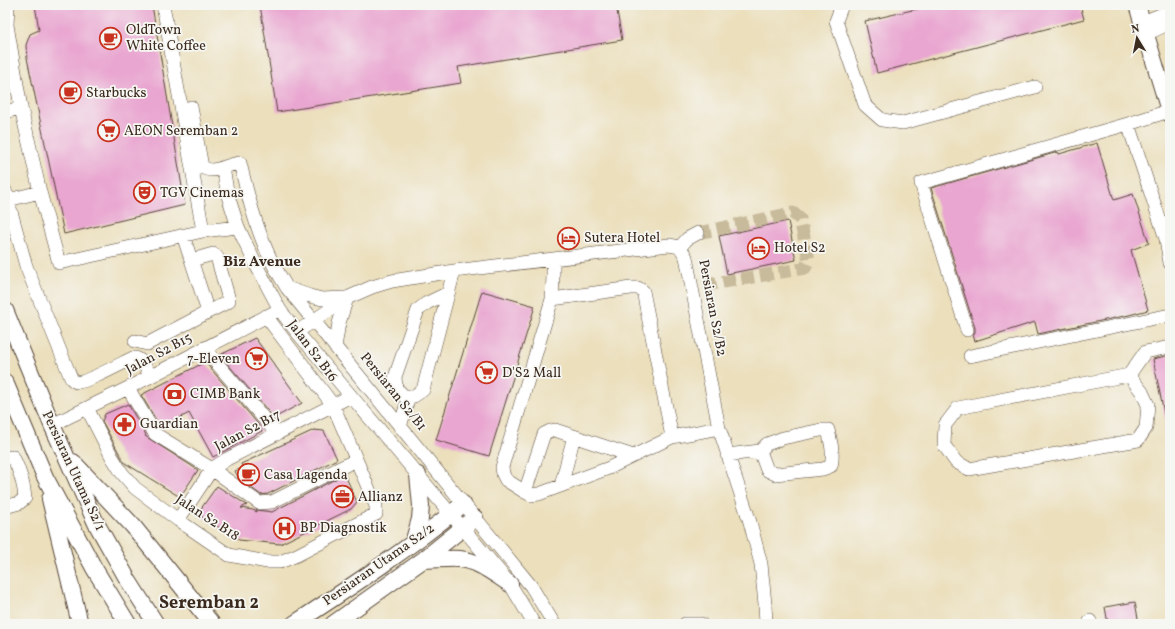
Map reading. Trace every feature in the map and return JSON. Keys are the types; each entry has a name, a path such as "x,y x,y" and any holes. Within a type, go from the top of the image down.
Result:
{"main road":[{"path":"1137,5 1169,112"},
{"name":"Persiaran Utama S2/1","path":"5,310 52,425 96,523 128,580 156,624"},
{"name":"Persiaran Utama S2/1","path":"5,382 44,477 94,568 128,624"},
{"path":"64,452 133,526 208,620 220,624"},
{"path":"413,542 420,519 421,506 418,475"},
{"path":"44,477 80,624"},
{"name":"Persiaran Utama S2/2","path":"294,624 357,582 463,504"},
{"name":"Persiaran Utama S2/2","path":"333,624 423,560 469,523"},
{"path":"423,560 460,559 472,562 482,566 510,584"}],"street":[{"path":"8,5 6,25 21,108 40,192 59,263 183,235 238,227"},
{"path":"163,5 203,231"},
{"path":"842,5 836,21 865,105 882,120 903,124 1035,87"},
{"path":"1144,28 1170,11"},
{"path":"1144,28 1170,23"},
{"path":"191,107 202,167 210,170 223,168"},
{"path":"5,112 21,108"},
{"path":"966,330 922,183 1169,112"},
{"path":"1128,124 1166,239 1170,263"},
{"name":"Persiaran S2/B1","path":"534,624 510,584 469,523 463,504 287,288 271,260 257,227 245,187 240,163 228,165 223,168 228,196 238,227 280,310 451,514 469,523 531,586 554,624"},
{"path":"40,192 6,195 26,266 71,378 75,382 79,382 137,357 141,359 153,375"},
{"path":"680,247 687,239 698,233"},
{"path":"183,235 208,312"},
{"name":"Persiaran S2/B2","path":"297,332 346,298 372,286 392,281 454,271 669,245 680,247 686,257 719,428 750,522 760,564 766,624"},
{"path":"153,375 141,343 208,312 228,302 229,300 217,256 213,254 192,260"},
{"path":"553,259 552,298 502,467 506,480 531,495 539,494 609,468 672,437 719,428"},
{"path":"448,294 427,303 418,310 394,377 396,388 404,396 414,396 423,390 454,271"},
{"path":"287,288 322,299 346,298 339,323 335,347"},
{"path":"552,298 631,288 638,288 643,291 672,437"},
{"name":"Jalan S2 B15","path":"52,425 280,310"},
{"path":"970,356 1170,315"},
{"name":"Jalan S2 B16","path":"266,316 333,405"},
{"path":"1129,375 1142,392 1148,405 1146,428 1138,440 969,469 956,462 944,445 946,424 958,408 1129,375 1145,352 1170,347"},
{"path":"204,348 276,434"},
{"path":"128,388 155,434 212,469 259,503 272,502 356,460"},
{"name":"Jalan S2 B17","path":"178,520 212,469 227,459 351,396"},
{"path":"400,427 409,396"},
{"name":"Jalan S2 B18","path":"87,408 112,457 122,473 136,488 178,520 230,555 267,562 280,562 297,556 376,514 376,506 333,405"},
{"path":"525,492 544,434 547,432 555,430 633,456"},
{"path":"727,455 760,451 767,444 783,438 821,430 828,430 832,448 832,462 831,466 823,469 775,474 767,470 760,451"},
{"path":"561,486 574,436"},
{"path":"5,458 12,457 15,462 25,498 19,503 5,508"},
{"path":"685,624 701,624"}],"building":[{"name":"AEON Seremban 2","path":"35,5 152,5 185,205 64,234 27,58 26,45 30,34 39,30"},
{"path":"260,5 616,5 622,40 458,67 461,83 277,112"},
{"path":"934,5 1080,5 1084,19 877,73 865,21"},
{"path":"1097,143 1114,200 1133,194 1149,243 1131,250 1148,310 1038,334 1035,322 975,341 973,335 975,328 931,188 1058,152 1059,154"},
{"name":"Hotel S2","path":"788,221 796,260 727,274 719,236"},
{"name":"D'S2 Mall","path":"482,291 535,306 489,456 436,440"},
{"path":"255,338 302,403 274,418 220,355"},
{"path":"1170,355 1170,423 1166,423 1153,359"},
{"path":"205,362 258,424 262,431 213,457 189,413 161,428 141,395"},
{"path":"128,404 146,435 145,436 198,470 180,497 125,463 119,453 102,421 105,414"},
{"path":"314,430 324,431 337,459 268,494 261,495 239,479 235,471 243,468 241,464"},
{"path":"345,475 357,502 351,509 280,544 239,540 201,516 200,510 217,486 247,505 241,508 257,512 256,510 272,512"},
{"path":"1135,602 1139,624 1108,624 1105,607"}],"tunnel":[{"path":"698,233 793,213 800,219 809,260 805,268 706,285"}],"place":[{"name":"OldTown White Coffee","path":"111,38"},
{"name":"Starbucks","path":"71,93"},
{"name":"AEON Seremban 2","path":"108,131"},
{"name":"TGV Cinemas","path":"144,193"},
{"name":"Sutera Hotel","path":"569,238"},
{"name":"Hotel S2","path":"758,248"},
{"name":"7-Eleven","path":"256,359"},
{"name":"D'S2 Mall","path":"486,373"},
{"name":"CIMB Bank","path":"174,394"},
{"name":"Guardian","path":"125,424"},
{"name":"Casa Lagenda","path":"248,475"},
{"name":"Allianz","path":"343,497"},
{"name":"BP Diagnostik","path":"284,528"}],"district":[{"name":"Biz Avenue","path":"262,262"},
{"name":"Seremban 2","path":"209,603"}]}
